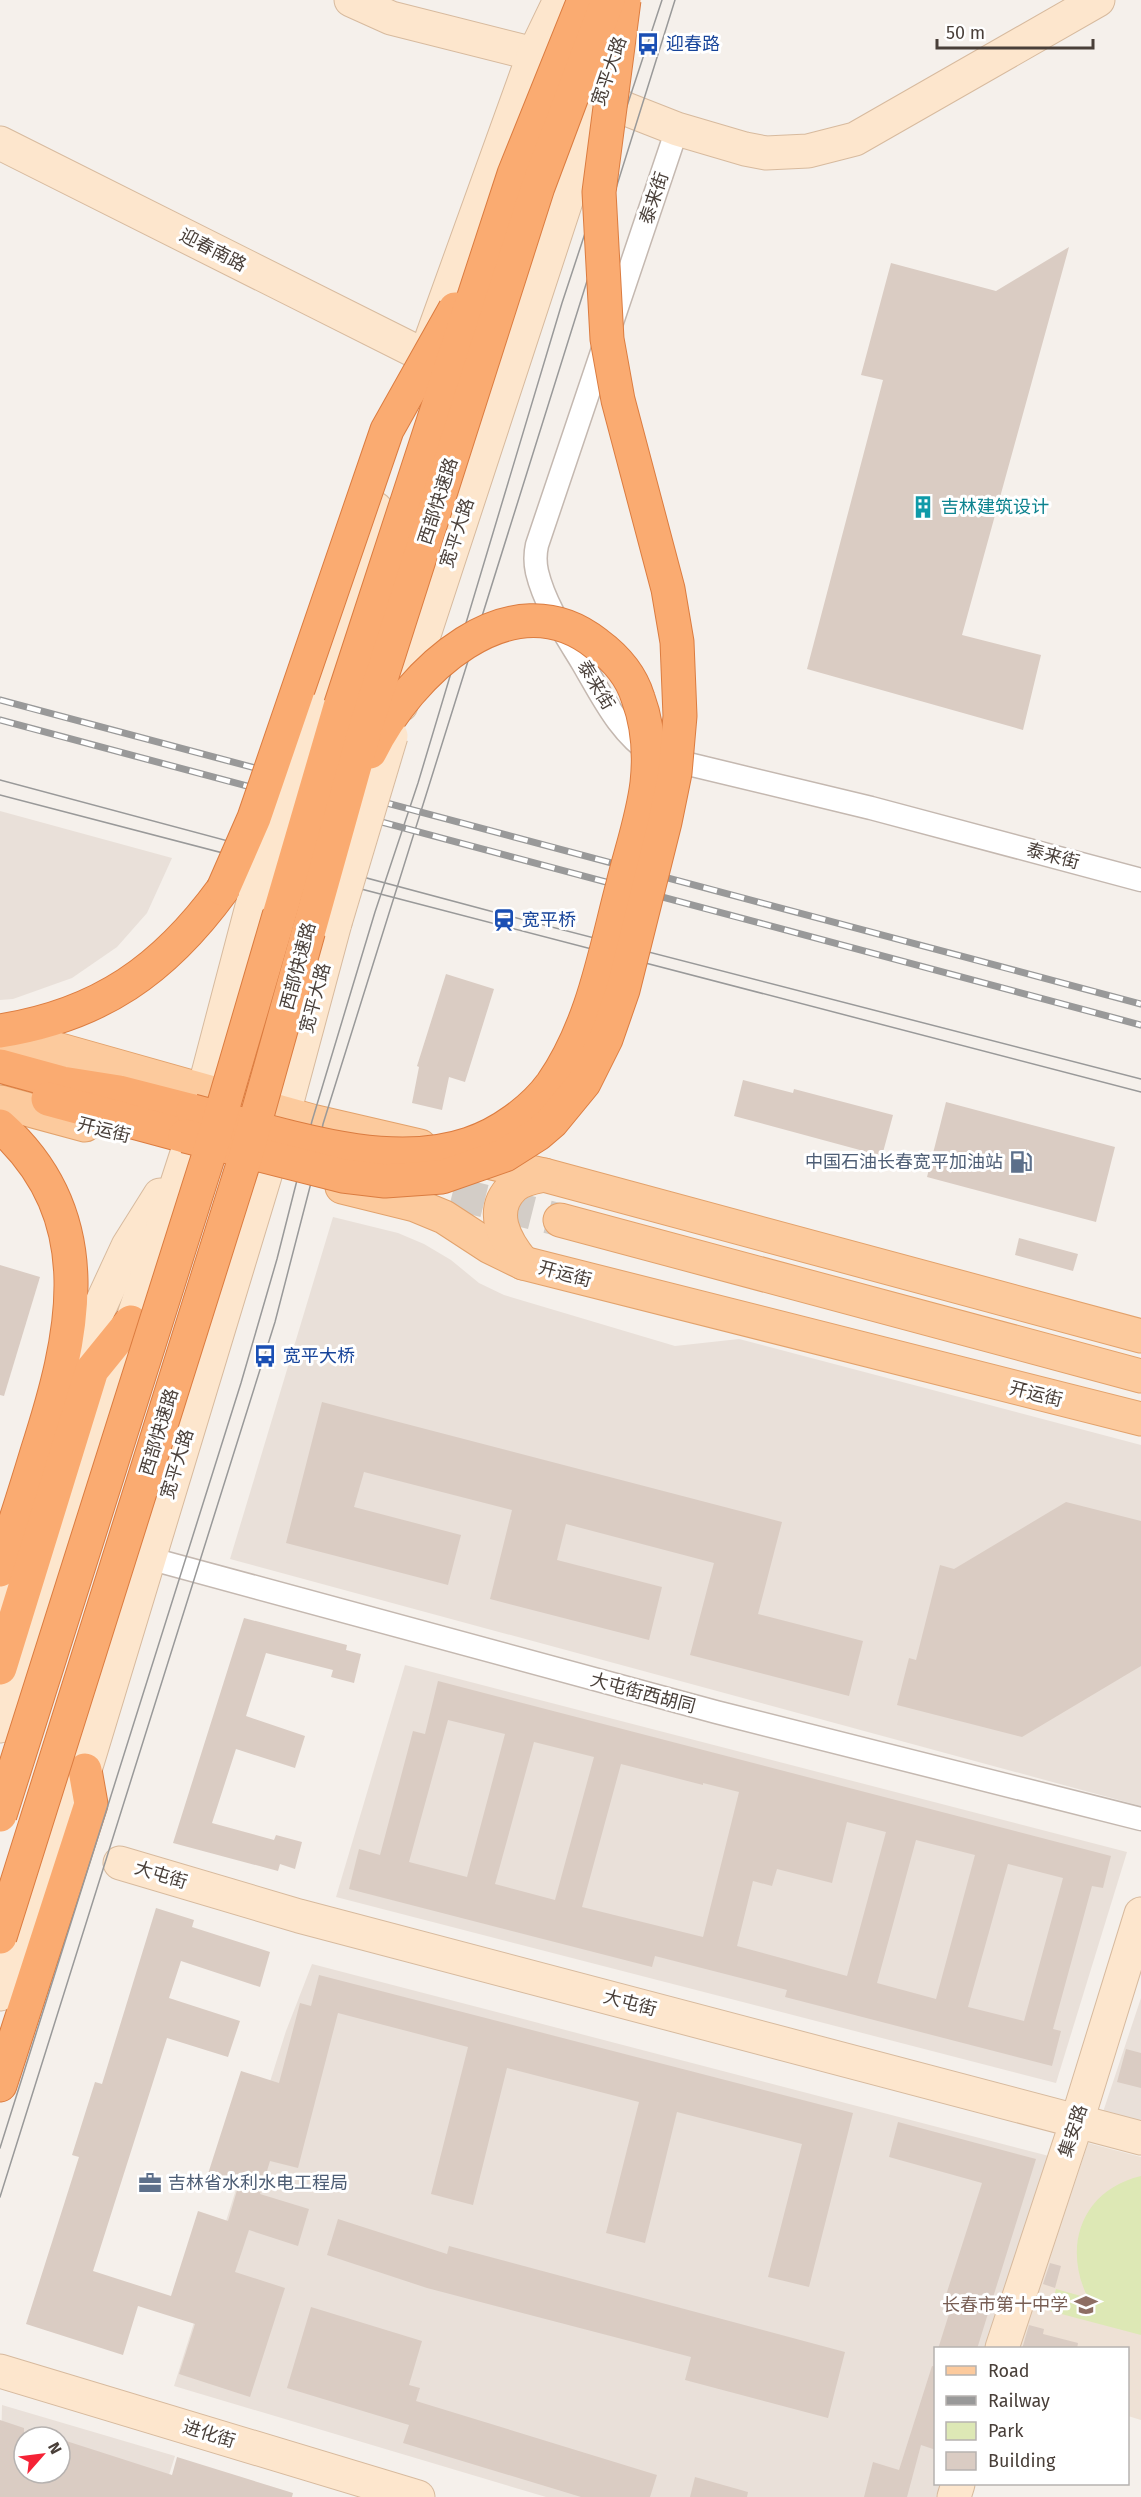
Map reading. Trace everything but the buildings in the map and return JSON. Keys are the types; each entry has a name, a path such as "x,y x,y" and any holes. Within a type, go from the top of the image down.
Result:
{"highway":[{"name":"西部快速路","path":"0,1815 211,1148 339,707 514,174 584,0"},
{"name":"西部快速路","path":"0,1937 246,1155 339,815 366,726 538,187 608,0"},
{"path":"0,1086 343,1176 385,1182 442,1177 505,1155 552,1122 584,1083 606,1039 623,990 675,773 680,716 677,642 668,589 618,400 607,339 599,192 624,0"},
{"path":"0,1032 60,1016 124,987 161,960 183,939 195,927 223,889 254,818 387,430 487,256"},
{"path":"0,1066 62,1083 119,1092 338,1148 377,1154 411,1155 447,1150 471,1144 512,1121 536,1102 559,1072 580,1031 598,980 646,783 647,741 644,719 631,680 620,664 605,650 573,628 537,621 492,628 475,636 444,658 415,684 379,734 339,815"},
{"path":"0,1126 15,1140 34,1164 52,1192 63,1222 71,1285 68,1341 54,1399 0,1570"},
{"path":"0,1668 9,1609 92,1370 131,1322"},
{"path":"0,2085 12,2002 91,1804 85,1770"}],"main road":[{"path":"0,1032 284,1113 544,1175 1141,1336"},
{"name":"开运街","path":"0,1102 415,1205 444,1217 490,1247 523,1263 1141,1419"},
{"path":"523,1263 503,1234 500,1218 503,1201 513,1186 523,1180 544,1175"},
{"path":"560,1220 1141,1376"}],"street":[{"path":"351,0 391,18 534,54 600,96 677,129 766,153 808,151 855,139 1098,0"},
{"path":"0,1726 188,1150 255,895 425,356 534,54 560,0"},
{"name":"宽平大路","path":"85,1770 284,1113 335,923 391,736 633,0"},
{"name":"泰来街","path":"677,129 537,545 535,557 543,591 552,613 616,718 643,749 655,756 871,808 1141,880"},
{"name":"迎春南路","path":"0,143 425,356"},
{"path":"9,1609 85,1339 128,1246 188,1150"},
{"name":"大屯街西胡同","path":"148,1558 716,1712 1141,1819"},
{"name":"大屯街","path":"120,1863 299,1916 1141,2138"},
{"name":"集安路","path":"1003,2347 1077,2121 1141,1914"},
{"name":"进化街","path":"0,2371 418,2497"}],"shaded area":[{"path":"0,811 172,858 147,913 117,947 72,978 13,999 0,1000"},
{"path":"333,1217 398,1233 424,1244 451,1260 479,1283 504,1295 675,1346 739,1339 1141,1445 1141,1806 230,1559"},
{"path":"405,1665 1127,1852 1056,2083 336,1897"},
{"path":"312,1964 1049,2156 988,2347 934,2347 934,2485 945,2485 941,2497 546,2497 174,2386 286,2031"},
{"path":"1141,1998 1141,2129 1101,2118"},
{"name":"长春市第十中学","path":"1088,2143 1141,2157 1141,2420 1129,2416 1129,2347 1020,2347 1044,2260 1049,2260"},
{"path":"2,2405 70,2425 12,2425 12,2485 72,2485 72,2426 175,2456 162,2497 0,2497"}],"green space":[{"path":"1141,2176 1141,2335 1050,2311 1056,2289 1088,2298 1080,2278 1077,2259 1078,2240 1083,2223 1091,2207 1104,2194 1121,2183"}],"tunnel":[{"path":"405,1181 560,1220"}],"tram line":[{"path":"0,2148 241,1383 277,1259 312,1121 375,912 418,783 562,303 662,0"},
{"path":"0,2197 275,1322 312,1179 323,1124 675,0"},
{"path":"0,780 505,915 1141,1079"},
{"path":"0,795 1141,1092"}],"railway":[{"path":"0,700 1141,1004"},
{"path":"0,720 1141,1025"}],"place":[{"name":"迎春路","path":"648,44"},
{"name":"吉林建筑设计","path":"923,507"},
{"name":"宽平桥","path":"504,920"},
{"name":"中国石油长春宽平加油站","path":"1021,1162"},
{"name":"宽平大桥","path":"265,1356"},
{"name":"吉林省水利水电工程局","path":"150,2183"},
{"name":"长春市第十中学","path":"1086,2305"}]}
